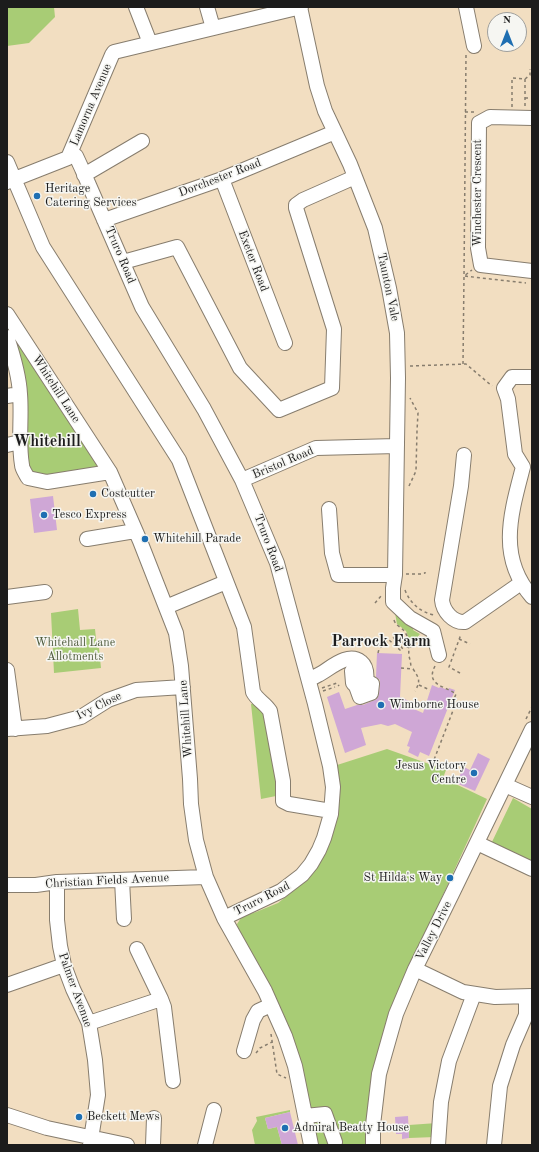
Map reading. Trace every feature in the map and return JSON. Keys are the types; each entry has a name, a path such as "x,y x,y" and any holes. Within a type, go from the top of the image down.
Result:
{"street":[{"path":"136,7 150,43"},
{"path":"207,7 213,28"},
{"name":"Lamorna Avenue","path":"10,181 66,159 71,153 112,54 116,51 213,28 270,10 300,7"},
{"name":"Taunton Vale","path":"300,7 317,86 325,111 355,177 375,228 389,288 397,333 397,446 400,579"},
{"path":"466,7 472,50"},
{"name":"Winchester Crescent","path":"528,116 490,117 479,123 478,252 481,265 532,270"},
{"name":"Dorchester Road","path":"104,220 222,179 335,132"},
{"path":"84,175 142,141"},
{"name":"Truro Road","path":"71,153 76,157 142,307 204,409 242,480 277,563 309,679 331,772 333,793 331,811 328,826 320,848 314,859 302,875 282,891 224,918"},
{"path":"7,162 10,181 43,246 179,460 244,628 253,692 255,696 268,708 271,716 283,781 283,801 288,804 331,811"},
{"path":"123,262 177,247 240,368 279,410 332,388 334,329 296,205 303,200 355,177"},
{"name":"Exeter Road","path":"222,179 284,343"},
{"name":"Whitehill Lane","path":"7,314 110,472 176,633 183,686 191,804 196,840 206,877 224,918 250,963 271,1004 285,1036 297,1075 311,1145"},
{"path":"7,337 13,356 14,395 21,426 14,443 28,478 47,482 110,472"},
{"path":"532,377 512,377 504,388 508,399 515,454 527,463 513,505 509,532 511,559 521,583 532,597"},
{"name":"Bristol Road","path":"242,480 316,448 397,446"},
{"path":"464,455 461,486 442,600 443,604 460,629 467,620 521,583"},
{"path":"329,509 332,553 338,575 400,579 393,597 394,603 410,618 438,631 438,655"},
{"path":"87,539 135,532"},
{"path":"166,607 226,582"},
{"path":"7,597 45,592"},
{"path":"309,679 317,676 337,662 353,659 359,661 365,667 361,684 352,681 352,671"},
{"name":"Ivy Close","path":"7,670 11,729 47,726 81,717 108,700 136,690 183,686"},
{"name":"Valley Drive","path":"373,1145 373,1125 379,1074 396,1014 415,969 532,729"},
{"path":"505,785 532,797"},
{"path":"477,843 532,869"},
{"name":"Christian Fields Avenue","path":"7,885 206,877"},
{"path":"122,880 124,919"},
{"name":"Palmer Avenue","path":"57,882 57,920 64,965 73,989 89,1023 96,1060 98,1095 91,1141"},
{"path":"137,949 164,1007 173,1081"},
{"path":"7,985 64,965"},
{"path":"415,969 463,992 495,998 529,996 526,1015 513,1045 500,1086 494,1145"},
{"path":"438,1145 441,1102 449,1061 474,994"},
{"path":"89,1023 161,998"},
{"path":"250,1052 253,1020 258,1011 271,1004"},
{"path":"205,1145 214,1110"},
{"path":"305,1116 325,1114 335,1142"},
{"path":"7,1115 91,1141 127,1145"},
{"path":"152,1145 154,1118"}],"path":[{"path":"463,364 464,276 472,50"},
{"path":"512,113 512,79 525,79 530,75 530,69"},
{"path":"525,79 525,98 528,116"},
{"path":"525,98 532,98"},
{"path":"464,276 470,271"},
{"path":"464,276 532,283"},
{"path":"398,367 466,364 508,399"},
{"path":"406,490 416,471 418,414 407,393"},
{"path":"425,572 400,579 410,600 420,609 431,614 447,618 460,629 448,668 460,673"},
{"path":"394,617 396,626 402,629 407,635 410,647 411,668 419,678 419,685 415,691"},
{"path":"378,653 379,649 389,640 400,650 403,649 393,637 395,634 407,647 410,647"},
{"path":"410,647 420,637"},
{"path":"432,765 454,708 454,699 456,694 439,686 433,680 432,672 438,655"},
{"path":"401,668 411,668"},
{"path":"320,688 337,683 339,686"},
{"path":"419,685 430,690"},
{"path":"319,692 335,687"},
{"path":"277,1018 269,1022 277,1074 285,1078 297,1075"},
{"path":"250,1052 272,1042"}],"green space":[{"path":"7,7 54,7 55,17 29,43 7,46"},
{"path":"9,330 12,330 100,468 67,475 49,476 35,473 29,467 27,463"},
{"name":"Whitehall Lane Allotments","path":"78,609 80,630 95,629 101,668 54,673 51,613"},
{"path":"395,613 414,626 413,630 420,634 411,645 406,631 397,624"},
{"path":"259,702 262,704 281,791 276,796 261,799 251,704"},
{"path":"387,749 446,770 443,778 487,799 414,958 367,1145 318,1145 272,990 238,931 237,924 244,916 278,903 297,888 306,880 326,850 331,839 337,815 334,766"},
{"path":"513,798 532,809 532,863 491,844"},
{"path":"290,1110 290,1112 265,1118 268,1129 277,1127 282,1145 255,1145 252,1130 257,1121 256,1117"},
{"path":"437,1123 435,1137 409,1138 409,1125"}],"building":[{"name":"Tesco Express","path":"53,496 57,530 34,533 30,499"},
{"name":"Wimborne House","path":"377,653 402,654 400,697 409,701 407,706 423,713 432,685 448,690 449,688 455,690 429,756 420,752 418,757 408,752 410,747 407,746 412,732 395,724 388,726 381,724 361,728 366,745 345,753 327,697 339,692 345,709 357,705 363,705 377,699 380,680 376,677"},
{"path":"478,753 490,759 475,791 456,783 464,767 470,770"},
{"name":"Admiral Beatty House","path":"290,1112 298,1145 282,1145 277,1127 268,1129 265,1118"},
{"path":"408,1116 409,1138 402,1139 402,1134 396,1134 395,1117"}],"place":[{"name":"Heritage Catering Services","path":"37,196"},
{"name":"Costcutter","path":"93,494"},
{"name":"Tesco Express","path":"44,515"},
{"name":"Whitehill Parade","path":"145,539"},
{"name":"Wimborne House","path":"381,705"},
{"name":"Jesus Victory Centre","path":"474,773"},
{"name":"St Hilda's Way","path":"450,878"},
{"name":"Beckett Mews","path":"79,1117"},
{"name":"Admiral Beatty House","path":"285,1128"}],"district":[{"name":"Whitehill","path":"47,442"},
{"name":"Parrock Farm","path":"381,642"}]}
